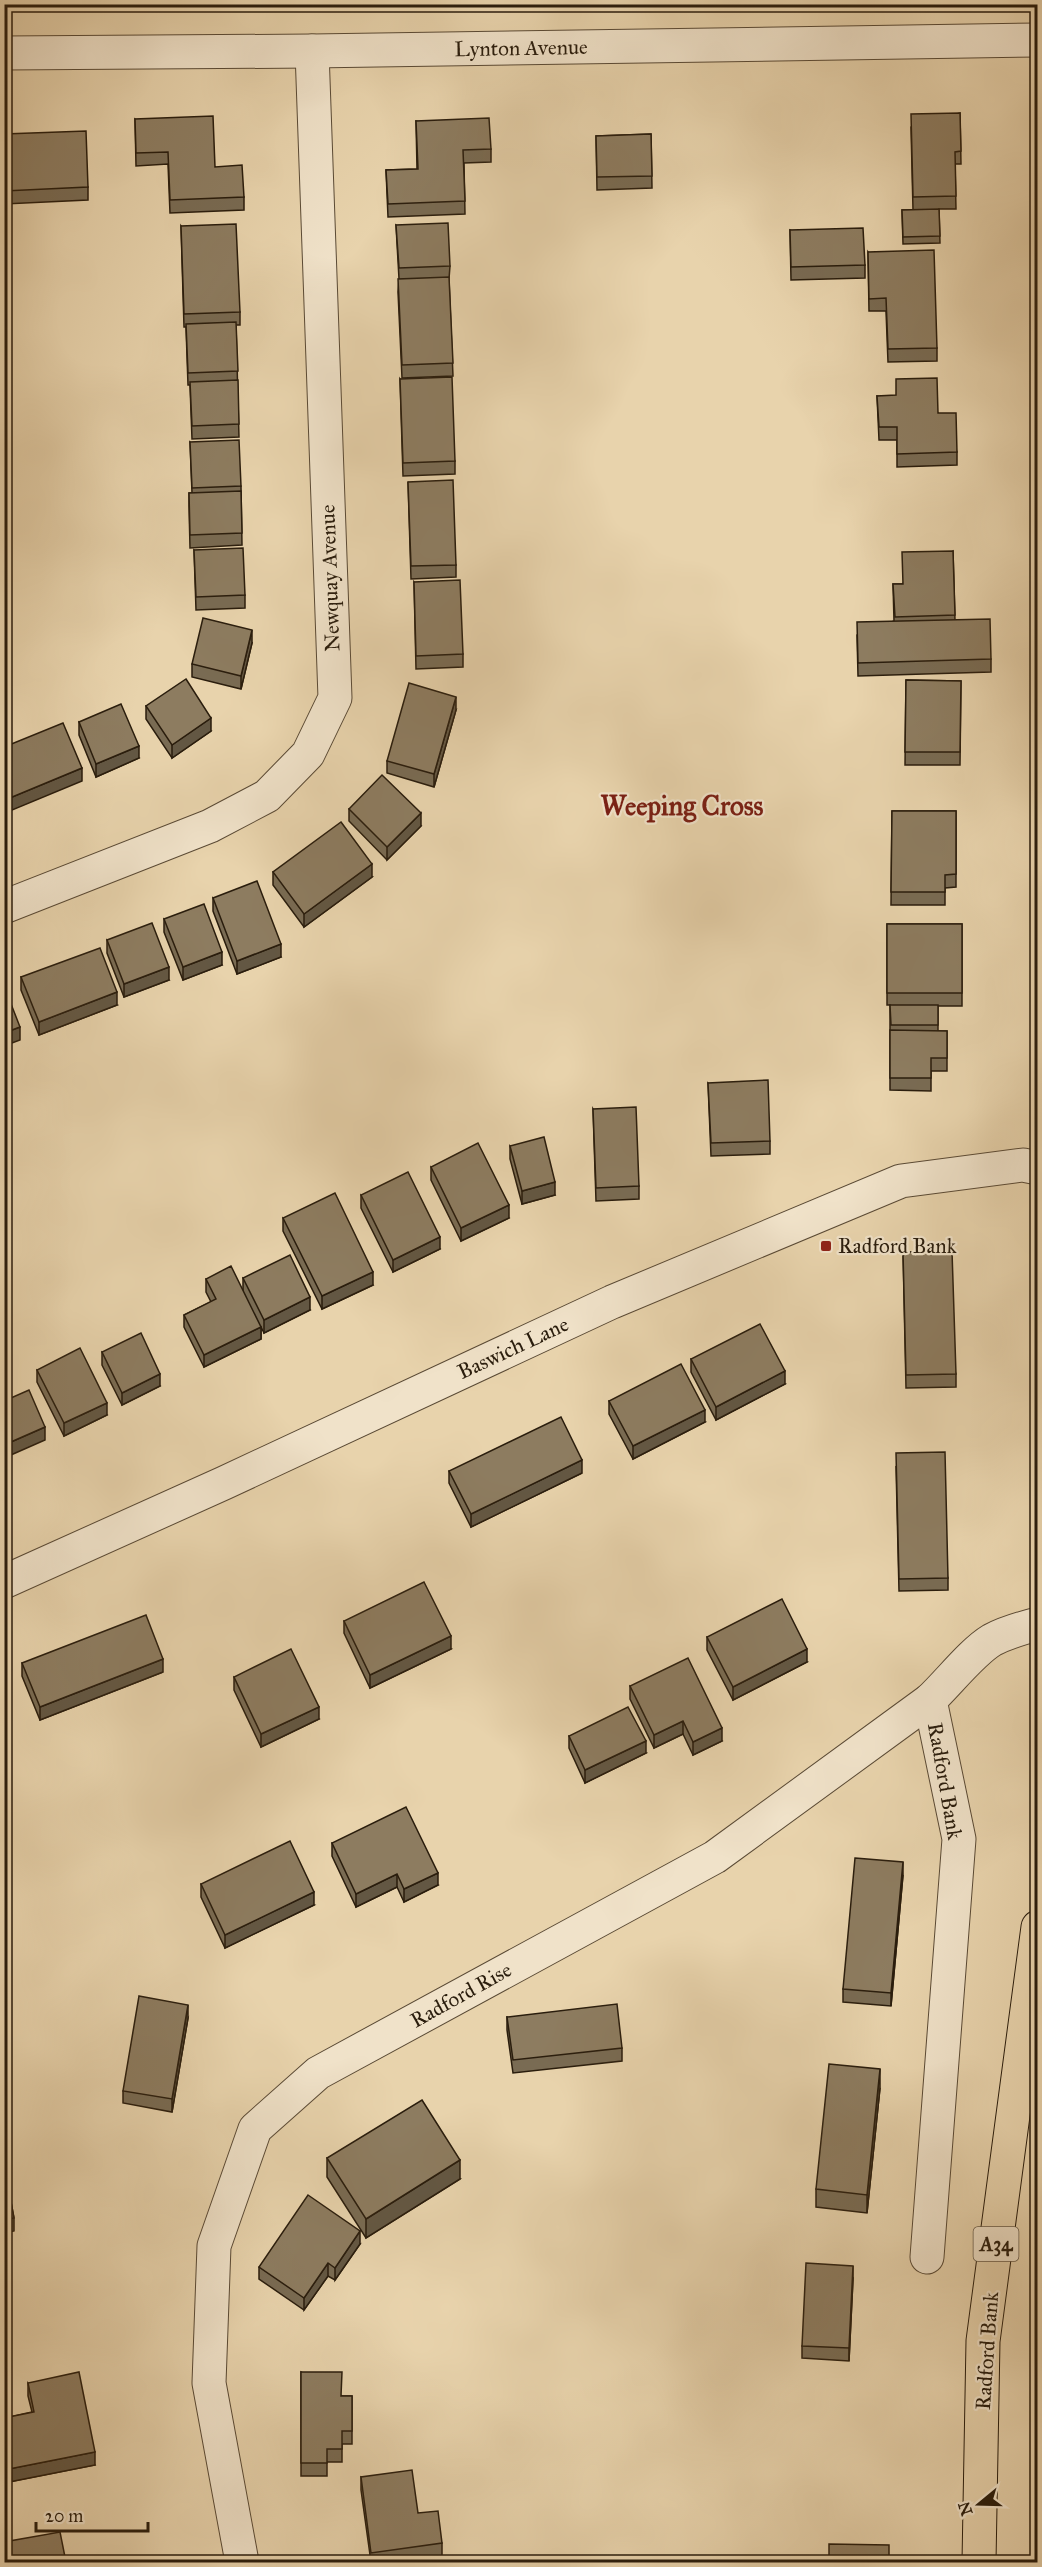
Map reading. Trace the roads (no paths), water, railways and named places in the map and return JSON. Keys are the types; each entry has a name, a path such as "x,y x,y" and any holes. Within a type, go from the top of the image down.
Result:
{"highway":[{"name":"Radford Bank","path":"979,2562 983,2341 1038,1927"}],"street":[{"name":"Lynton Avenue","path":"4,53 312,51 1038,40"},
{"name":"Newquay Avenue","path":"4,907 210,826 267,796 308,754 335,698 312,51"},
{"name":"Baswich Lane","path":"4,1582 224,1483 612,1302 901,1181 1023,1166 1038,1168"},
{"name":"Radford Rise","path":"242,2562 209,2383 214,2246 255,2129 318,2073 714,1857 930,1700 991,1641 1012,1630 1038,1624"},
{"name":"Radford Bank","path":"927,2257 958,1839 930,1700"}],"place":[{"name":"Radford Bank","path":"826,1246"}],"district":[{"name":"Weeping Cross","path":"682,805"}]}
